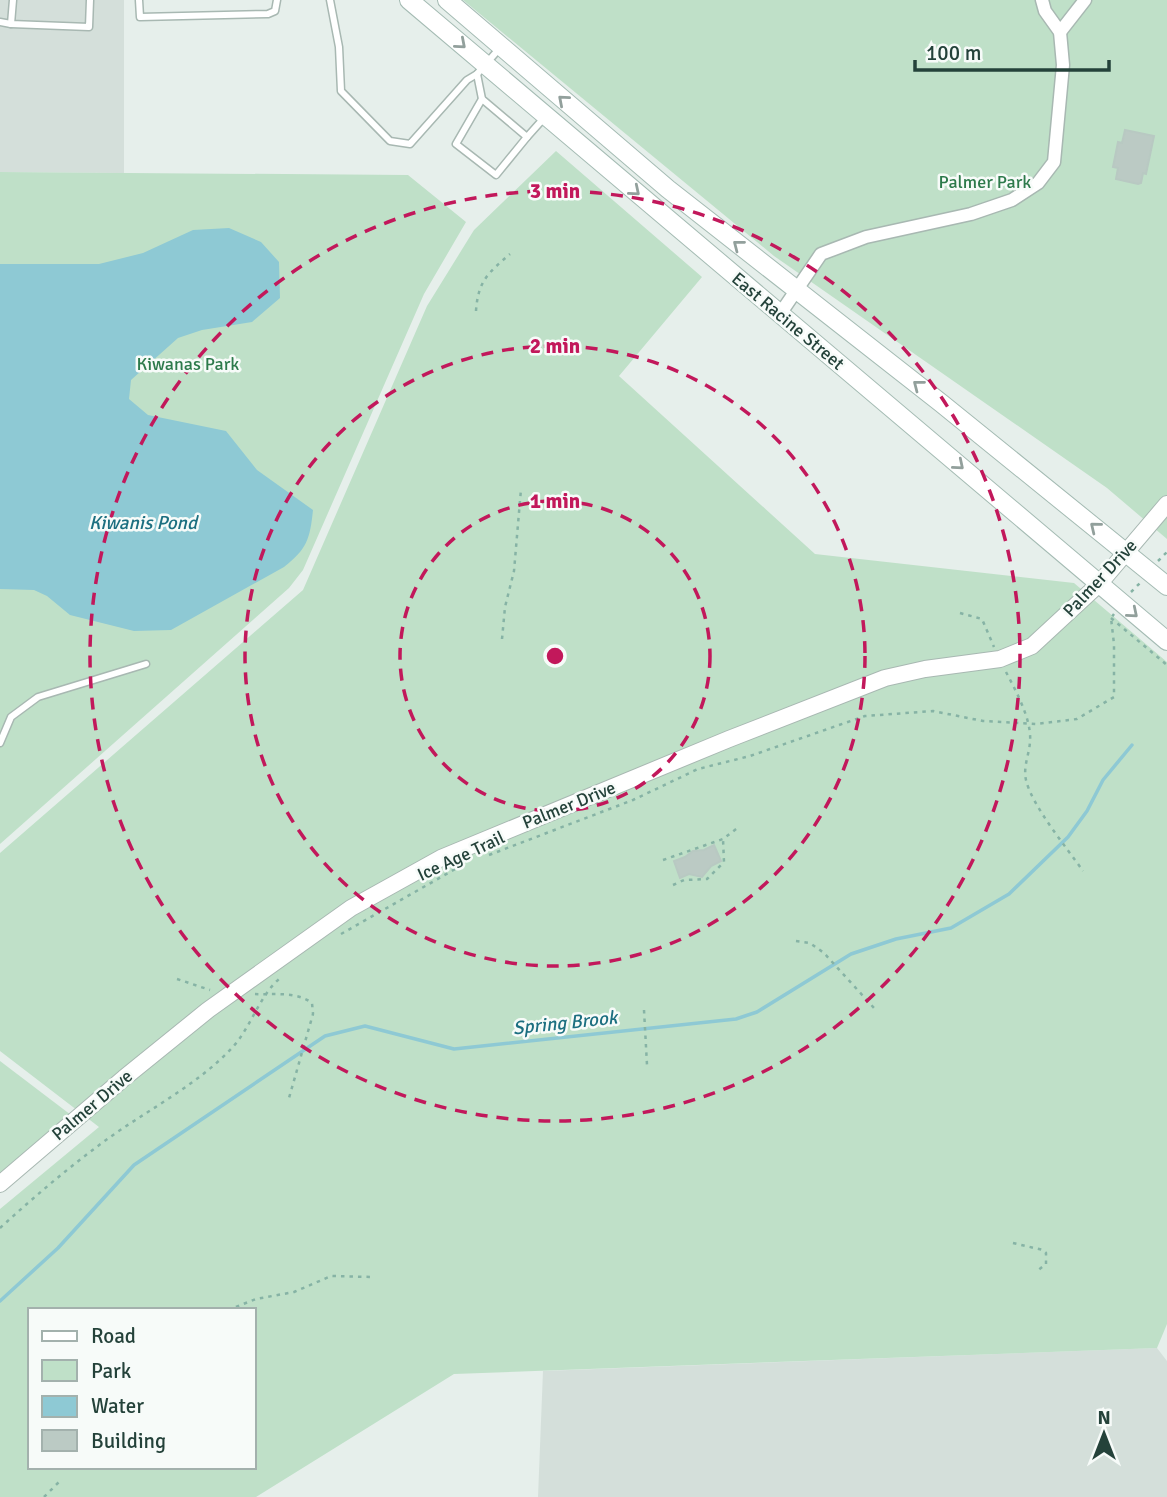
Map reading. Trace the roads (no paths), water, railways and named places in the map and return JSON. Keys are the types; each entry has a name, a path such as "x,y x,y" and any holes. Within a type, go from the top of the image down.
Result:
{"main road":[{"name":"East Racine Street","path":"409,0 481,70 545,116 1099,584 1116,610 1167,641"},
{"name":"East Racine Street","path":"447,0 668,189 941,403 1167,586"}],"street":[{"path":"780,314 821,254 866,237 971,214 1012,200 1038,183 1054,162 1063,65 1060,32 1045,10 1042,0"},
{"path":"1060,32 1085,0"},
{"name":"Palmer Drive","path":"0,1184 124,1078 231,993 351,908 441,858 729,739 886,678 925,669 1000,659 1032,646 1099,584 1167,504"}],"lane":[{"path":"11,24 12,0"},
{"path":"0,22 89,27 90,0"},
{"path":"139,0 140,17 268,14 275,11 277,0"},
{"path":"330,0 339,47 341,91 390,141 410,144 501,46"},
{"path":"481,70 482,99 456,144 496,175 545,116"},
{"path":"482,99 527,137"},
{"path":"0,743 11,717 38,697 146,664"}],"water":[{"name":"Kiwanis Pond","path":"229,228 261,242 279,262 280,298 252,322 202,330 178,338 131,380 129,399 148,415 226,431 257,470 313,510 306,543 298,555 284,567 171,630 134,631 70,615 47,596 34,590 0,589 0,264 99,264 143,253 193,230"}],"waterway":[{"name":"Spring Brook","path":"0,1301 58,1248 134,1165 325,1036 365,1026 454,1049 736,1019 757,1012 851,954 896,939 951,928 1009,894 1068,837 1087,811 1103,780 1132,745"}],"park label":[{"name":"Palmer Park","path":"985,182"},
{"name":"Kiwanas Park","path":"188,364"}]}
